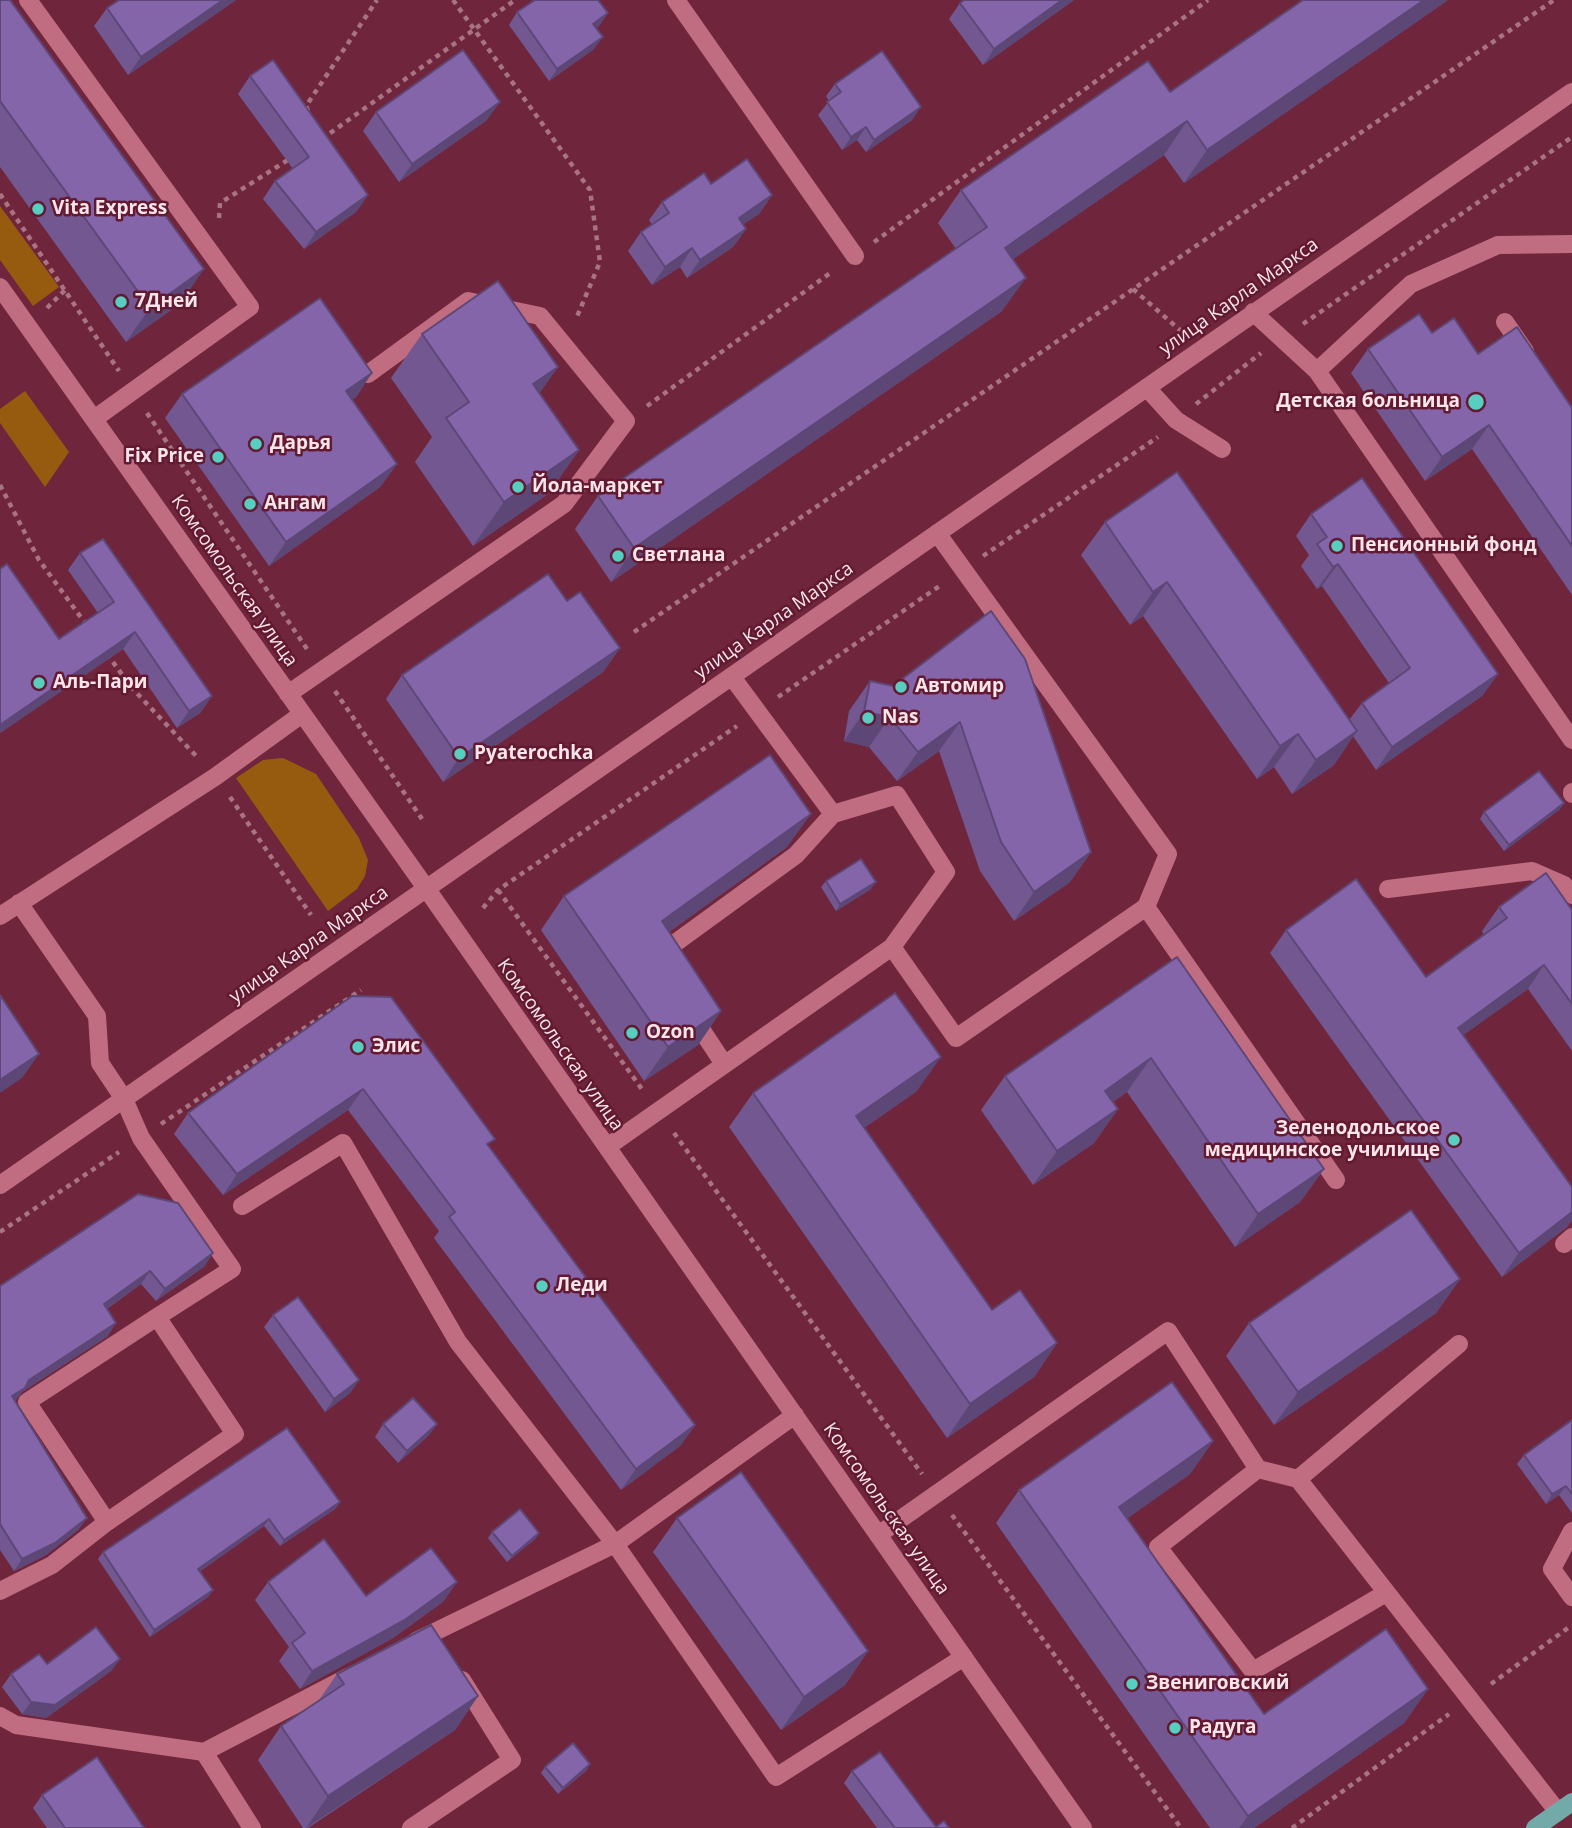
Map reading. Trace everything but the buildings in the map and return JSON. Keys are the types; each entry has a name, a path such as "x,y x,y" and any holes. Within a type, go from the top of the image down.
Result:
{"main road":[{"path":"1535,1828 1565,1807"}],"street":[{"path":"28,0 250,307 94,419"},
{"path":"676,0 855,256"},
{"name":"улица Карла Маркса","path":"0,1185 1147,388 1200,348 1572,92"},
{"path":"1317,371 1412,284 1497,244 1572,244"},
{"name":"Комсомольская улица","path":"0,288 426,888 1083,1828"},
{"path":"288,694 564,504 626,421 540,316 468,301 368,374"},
{"path":"1253,312 1317,371 1572,740"},
{"path":"1505,322 1535,365"},
{"path":"1147,388 1176,420 1222,449"},
{"path":"892,947 956,1038 1146,906 1168,854 937,533"},
{"path":"732,677 832,814"},
{"path":"0,916 215,777 302,714"},
{"path":"607,1147 892,947 946,872 897,794 832,814 796,855 654,958 661,969"},
{"path":"1388,889 1532,872 1564,885 1572,895"},
{"path":"19,904 97,1016 100,1063 124,1099 141,1138 232,1269 27,1402 107,1522"},
{"path":"1146,906 1336,1180"},
{"path":"682,1001 724,1065"},
{"path":"242,1206 343,1143 458,1342 615,1544 776,1777 964,1657"},
{"path":"0,1591 52,1564 107,1522 235,1434 157,1317"},
{"path":"878,1535 1168,1331 1258,1469 1298,1479 1468,1701 1565,1807"},
{"path":"1298,1479 1459,1343"},
{"path":"397,1651 436,1638 615,1544 795,1415"},
{"path":"1258,1469 1157,1547 1253,1671 1386,1593"},
{"path":"1572,1531 1552,1569 1572,1597"},
{"path":"411,1828 512,1760 454,1667"},
{"path":"0,1716 16,1725 204,1752 360,1670"},
{"path":"204,1752 252,1828"}],"path":[{"path":"310,118 306,107 377,0"},
{"path":"453,0 590,190 600,262 564,345"},
{"path":"314,130 318,142 514,0"},
{"path":"626,421 1208,0"},
{"path":"634,632 1554,0"},
{"path":"483,908 498,890 1165,433 1176,420 1282,339 1572,137"},
{"path":"217,261 220,203 296,155"},
{"path":"0,194 422,819"},
{"path":"1133,289 1200,348"},
{"path":"41,313 65,290"},
{"path":"0,485 39,560 93,635"},
{"path":"101,645 132,688 215,777 311,915"},
{"path":"498,890 1181,1828"},
{"path":"0,1232 361,989"},
{"path":"1292,1828 1572,1625"}],"shaded area":[{"path":"0,206 59,287 33,306 0,260"},
{"path":"25,391 69,452 45,487 0,423 0,409"},
{"path":"283,758 316,774 359,838 368,860 365,876 357,889 328,911 236,778 263,760"}],"place":[{"name":"Vita Express","path":"38,209"},
{"name":"7Дней","path":"121,302"},
{"name":"Детская больница","path":"1476,402"},
{"name":"Дарья","path":"256,444"},
{"name":"Fix Price","path":"218,457"},
{"name":"Йола-маркет","path":"518,487"},
{"name":"Ангам","path":"250,504"},
{"name":"Пенсионный фонд","path":"1337,546"},
{"name":"Светлана","path":"618,556"},
{"name":"Аль-Пари","path":"39,683"},
{"name":"Автомир","path":"901,687"},
{"name":"Nas","path":"868,718"},
{"name":"Pyaterochka","path":"460,754"},
{"name":"Ozon","path":"632,1033"},
{"name":"Элис","path":"358,1047"},
{"name":"Зеленодольское медицинское училище","path":"1454,1140"},
{"name":"Леди","path":"542,1286"},
{"name":"Звениговский","path":"1132,1684"},
{"name":"Радуга","path":"1175,1728"}]}
